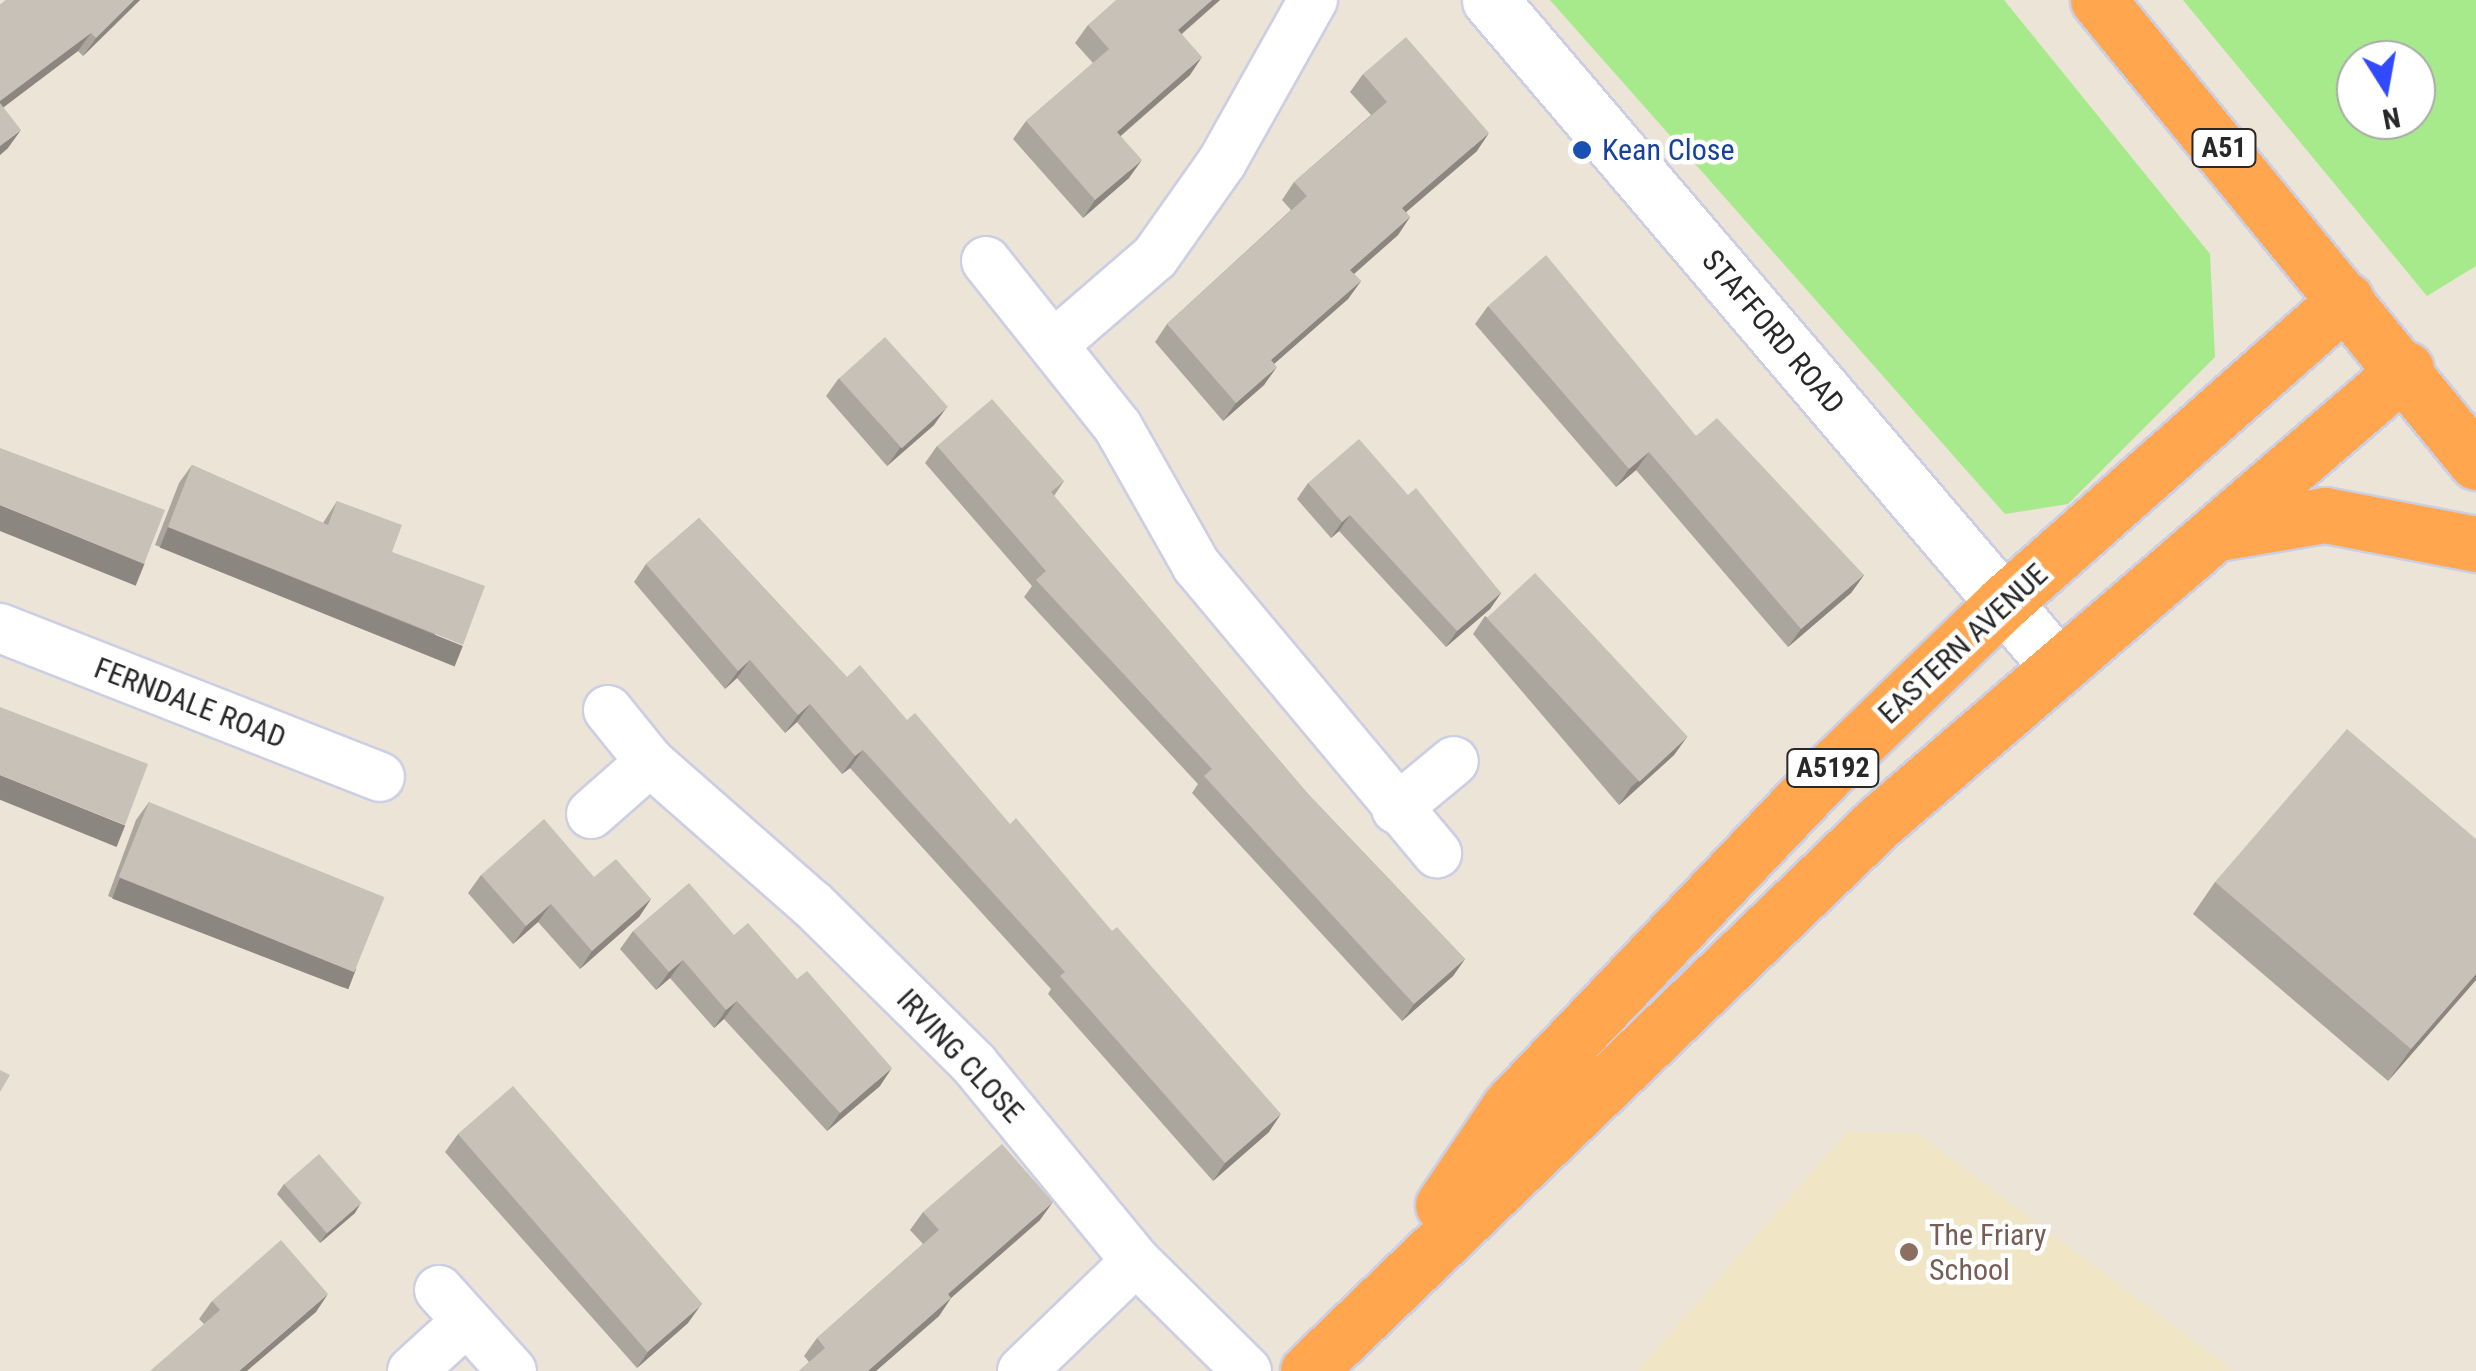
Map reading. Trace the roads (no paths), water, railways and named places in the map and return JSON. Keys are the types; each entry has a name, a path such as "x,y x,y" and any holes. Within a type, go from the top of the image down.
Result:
{"highway":[{"name":"A51","path":"2098,0 2406,369 2476,462"},
{"name":"EASTERN AVENUE","path":"1382,1294 1510,1107 1827,774 2003,603 2346,300"},
{"name":"EASTERN AVENUE","path":"1308,1371 1382,1294 1879,822 2056,664 2406,369"},
{"path":"2208,536 2246,524 2324,516 2476,544"}],"street":[{"path":"1053,345 1156,257 1222,162 1313,0"},
{"name":"STAFFORD ROAD","path":"1490,0 2056,664"},
{"path":"986,261 1118,428 1196,565 1436,853"},
{"name":"FERNDALE ROAD","path":"0,628 380,777"},
{"name":"IRVING CLOSE","path":"608,710 650,762 813,904 974,1064 1136,1261 1248,1371"},
{"path":"1396,808 1454,761"},
{"path":"591,814 650,762"},
{"path":"1022,1371 1136,1261"},
{"path":"412,1371 453,1306 512,1371"}],"place":[{"name":"Kean Close","path":"1582,150"},
{"name":"The Friary School","path":"1909,1252"}]}
